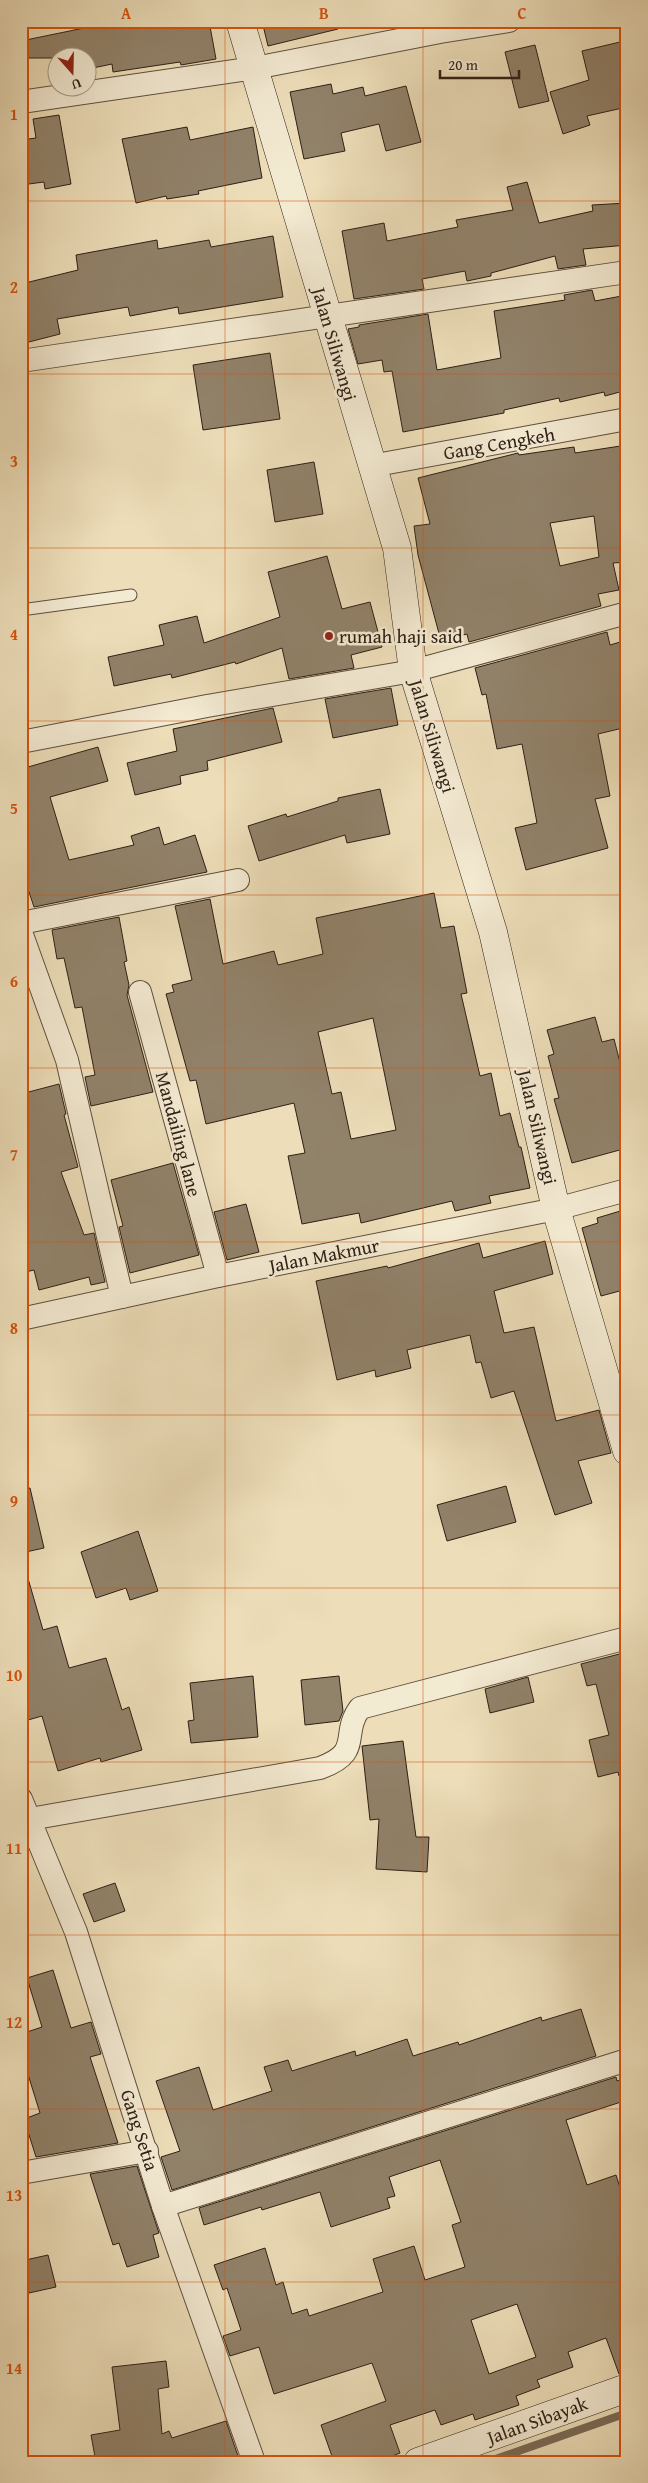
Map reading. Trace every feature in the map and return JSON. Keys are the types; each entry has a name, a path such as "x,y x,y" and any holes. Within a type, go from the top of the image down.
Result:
{"street":[{"name":"Jalan Siliwangi","path":"240,21 371,466 397,548 414,671 493,932 556,1209 627,1451"},
{"path":"21,102 255,68 439,27 509,21"},
{"path":"21,361 627,272"},
{"name":"Gang Cengkeh","path":"371,466 627,419"},
{"path":"21,742 208,706 414,671 627,613"},
{"path":"21,923 238,880"},
{"path":"21,932 31,981 67,1060 122,1297"},
{"name":"Mandailing lane","path":"140,992 218,1276"},
{"name":"Jalan Makmur","path":"21,1319 218,1276 556,1209 627,1190"},
{"path":"26,1809 320,1768 343,1756 349,1745 356,1715 360,1708 627,1638"},
{"name":"Gang Setia","path":"26,1809 76,1932 163,2206 254,2462"},
{"path":"163,2206 627,2060"},
{"path":"21,2173 147,2151"},
{"name":"Jalan Sibayak","path":"418,2462 627,2388"}],"lane":[{"path":"21,610 131,595"}],"building":[{"path":"118,21 209,21 216,59 181,65 180,62 113,72 112,64 98,67 98,48 48,48 48,58 21,58 21,41"},
{"path":"262,21 337,21 338,29 268,46"},
{"path":"620,42 627,71 627,107 587,116 590,125 563,134 550,92 589,80 582,51"},
{"path":"535,45 549,101 519,108 505,52"},
{"path":"331,84 333,94 363,87 365,96 406,86 421,142 386,151 379,124 341,133 345,151 304,159 290,92"},
{"path":"59,115 71,184 45,189 44,182 21,185 21,140 36,138 33,119"},
{"path":"187,127 190,140 253,127 262,178 198,191 199,194 167,199 166,196 136,203 122,139"},
{"path":"527,182 539,223 593,211 592,205 627,203 627,245 583,249 586,265 558,269 555,256 491,273 491,276 467,281 465,271 422,279 424,289 354,299 342,231 384,223 387,241 458,227 456,220 513,210 507,187"},
{"path":"273,236 283,297 179,314 178,307 130,316 128,307 57,319 60,334 25,343 21,329 21,284 78,270 76,255 157,240 158,249 209,240 211,247"},
{"path":"592,290 595,301 627,295 627,390 605,396 604,392 560,402 559,398 504,410 504,413 403,432 392,371 384,372 382,360 358,364 348,329 359,327 359,325 428,314 437,370 501,358 494,311 565,300 564,295"},
{"path":"270,353 280,419 203,430 193,365"},
{"path":"627,445 627,562 613,563 619,590 598,594 601,606 469,642 467,634 441,641 418,555 414,526 430,524 418,478 518,453 519,455 574,447 575,453","holes":["594,516 599,557 560,566 550,523"]},
{"path":"314,462 323,514 275,522 267,470"},
{"path":"327,556 342,609 370,602 382,647 351,655 354,668 289,679 282,648 236,664 235,662 172,678 171,674 114,686 108,657 164,645 159,625 197,616 204,643 280,617 268,572"},
{"path":"607,632 610,645 627,640 627,727 598,734 610,796 595,799 608,848 526,870 515,828 537,823 522,744 497,749 486,694 482,695 475,668"},
{"path":"391,688 398,725 333,738 325,699"},
{"path":"273,708 282,742 207,761 208,770 180,776 181,784 135,795 127,763 177,751 173,729"},
{"path":"98,747 108,781 50,797 69,860 134,845 131,836 159,827 164,845 195,835 207,872 34,907 21,868 21,769"},
{"path":"380,789 390,834 347,843 345,835 259,861 248,826 286,814 287,817 338,801 338,798"},
{"path":"434,893 441,928 454,926 467,993 461,994 480,1076 491,1073 500,1116 510,1113 519,1147 521,1147 530,1188 489,1196 491,1203 455,1211 452,1201 361,1223 359,1213 302,1224 288,1156 305,1153 294,1103 206,1124 196,1080 190,1081 166,994 174,992 172,985 192,980 175,906 210,899 223,964 274,951 278,965 323,954 316,918","holes":["373,1018 396,1130 351,1139 341,1092 332,1094 318,1032"]},
{"path":"119,917 127,961 124,962 129,985 127,995 153,1092 91,1106 85,1077 95,1075 82,1007 75,1008 64,958 57,959 52,930"},
{"path":"595,1017 602,1042 614,1039 627,1090 627,1148 572,1163 554,1099 559,1098 548,1056 554,1054 547,1030"},
{"path":"59,1084 66,1114 64,1115 78,1167 61,1172 84,1235 94,1233 105,1282 91,1285 89,1277 39,1290 34,1270 21,1273 21,1094"},
{"path":"173,1163 199,1255 130,1273 119,1227 123,1226 111,1180"},
{"path":"246,1204 259,1252 227,1260 214,1212"},
{"path":"627,1209 627,1289 601,1296 582,1228 598,1223 597,1218"},
{"path":"545,1241 553,1274 494,1291 504,1333 534,1327 556,1421 599,1410 611,1453 578,1461 592,1503 555,1515 514,1391 491,1398 481,1362 476,1363 470,1335 407,1350 411,1368 376,1377 375,1370 337,1380 316,1281 387,1266 388,1268 479,1243 483,1258"},
{"path":"506,1486 516,1522 447,1541 437,1505"},
{"path":"30,1488 44,1548 21,1553 21,1489"},
{"path":"138,1531 158,1591 130,1600 126,1588 96,1598 81,1552"},
{"path":"21,1575 27,1575 43,1630 57,1626 69,1668 106,1658 122,1710 129,1707 142,1750 101,1762 100,1758 58,1771 42,1716 21,1722"},
{"path":"627,1652 627,1775 619,1776 618,1772 598,1777 589,1740 609,1735 596,1684 587,1686 581,1664"},
{"path":"253,1676 258,1737 191,1743 188,1721 194,1720 190,1683"},
{"path":"339,1676 343,1711 339,1721 305,1725 301,1680"},
{"path":"528,1677 534,1702 490,1713 485,1689"},
{"path":"403,1741 416,1837 429,1837 427,1872 376,1869 379,1819 370,1820 362,1746"},
{"path":"115,1883 125,1911 94,1922 83,1894"},
{"path":"53,1970 71,2028 91,2022 101,2054 90,2057 118,2143 36,2157 24,2119 40,2113 21,2052 21,2034 42,2027 27,1978"},
{"path":"581,2009 596,2056 172,2190 161,2157 180,2151 156,2081 199,2067 213,2110 272,2091 264,2067 288,2060 292,2071 355,2051 356,2056 407,2039 413,2056 458,2042 459,2045 541,2017 542,2021"},
{"path":"616,2077 617,2081 627,2078 627,2100 566,2120 587,2185 616,2175 623,2197 620,2198 627,2219 627,2373 619,2374 606,2338 568,2352 573,2367 537,2380 540,2387 516,2396 519,2405 475,2420 473,2414 441,2425 435,2410 390,2425 400,2453 376,2462 334,2462 321,2425 386,2401 372,2363 274,2394 259,2347 230,2356 223,2336 241,2330 227,2288 223,2290 214,2265 265,2248 276,2285 283,2282 292,2314 307,2309 309,2316 383,2292 373,2259 414,2246 425,2280 465,2267 452,2225 461,2222 440,2160 389,2177 395,2196 387,2198 390,2208 331,2227 320,2192 262,2210 261,2207 204,2225 199,2208","holes":["517,2304 536,2357 489,2374 471,2320"]},
{"path":"137,2166 159,2233 153,2235 159,2257 127,2267 119,2243 113,2245 90,2174"},
{"path":"48,2255 56,2287 29,2293 21,2261"},
{"path":"166,2361 169,2387 158,2389 162,2434 169,2431 172,2438 226,2421 240,2462 96,2462 91,2435 120,2430 112,2367"}],"waterway":[{"path":"487,2462 627,2413"}],"place":[{"name":"rumah haji said","path":"329,636"}]}
